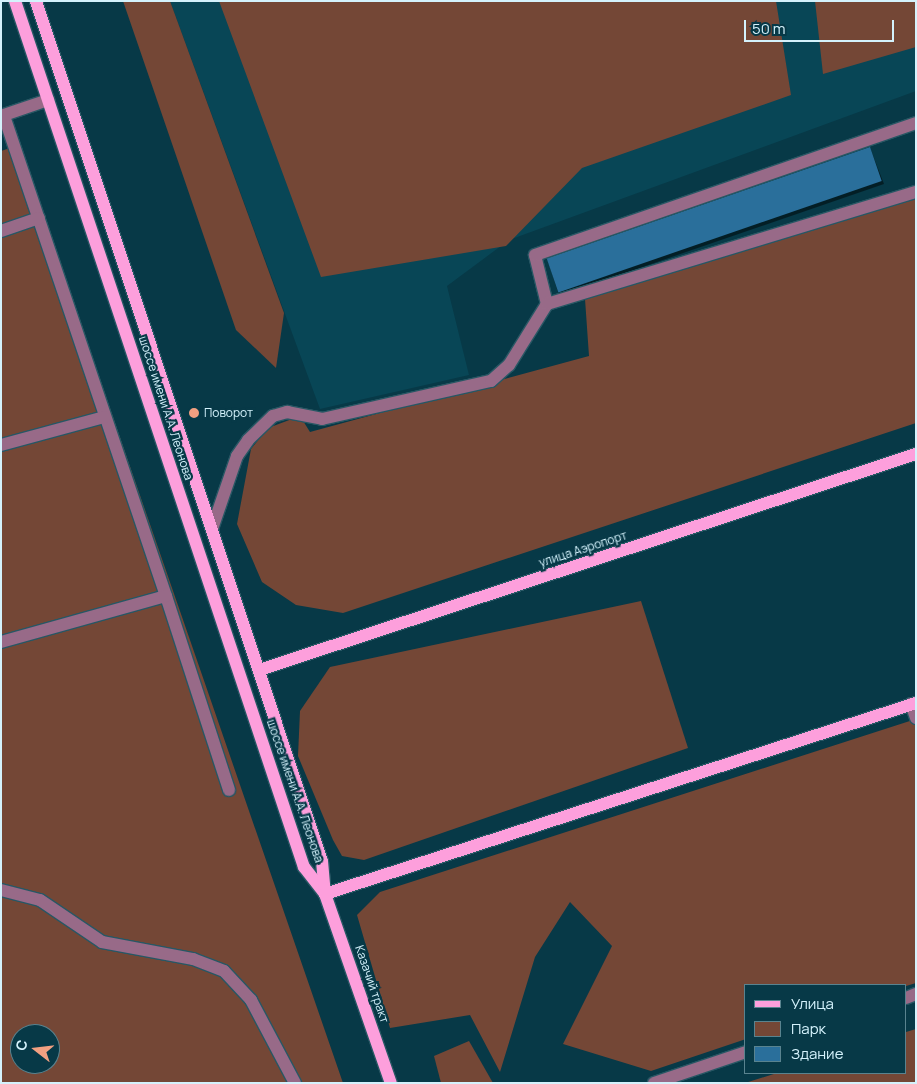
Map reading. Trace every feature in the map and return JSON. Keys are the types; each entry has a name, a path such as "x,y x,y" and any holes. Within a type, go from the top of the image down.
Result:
{"main road":[{"name":"шоссе имени А.А. Леонова","path":"15,1 304,867 325,894"},
{"name":"шоссе имени А.А. Леонова","path":"36,1 322,861 325,894"},
{"name":"улица Аэропорт","path":"259,670 916,454"},
{"path":"325,894 913,703"},
{"name":"Казачий тракт","path":"325,894 391,1083"}],"lane":[{"path":"48,100 2,116 39,218 229,790"},
{"path":"547,304 534,255 916,123"},
{"path":"212,529 237,456 248,440 273,416 287,412 322,419 491,381 509,364 547,304 916,192"},
{"path":"1,230 39,218"},
{"path":"1,445 104,417"},
{"path":"1,642 166,596"},
{"path":"913,703 916,718"},
{"path":"1,890 40,900 102,942 193,959 224,971 251,1000 295,1083"},
{"path":"654,1083 744,1053"}],"shaded area":[{"path":"170,1 916,1 916,91 509,240 447,286 469,375 320,409"}],"green space":[{"path":"123,1 170,1 284,313 276,368 236,330"},
{"path":"219,1 776,1 791,95 582,168 506,246 321,277"},
{"path":"815,1 916,1 916,47 823,74"},
{"path":"19,145 343,1083 1,1083 1,151"},
{"path":"916,195 916,423 343,613 296,605 262,582 237,524 251,449 268,428 300,416 310,432 589,356 585,299"},
{"path":"641,601 688,748 364,860 342,856 333,840 298,756 300,711 330,667"},
{"path":"916,719 916,983 907,986 907,984 744,984 744,1040 651,1071 563,1044 612,946 570,902 535,957 500,1072 470,1015 390,1028 357,915 380,892"},
{"path":"916,1029 916,1083 745,1083 774,1074 907,1074 907,1032"},
{"path":"469,1041 493,1083 441,1083 434,1056"}],"building":[{"path":"870,147 882,181 558,292 547,258"}],"place":[{"name":"Поворот","path":"194,413"}]}
